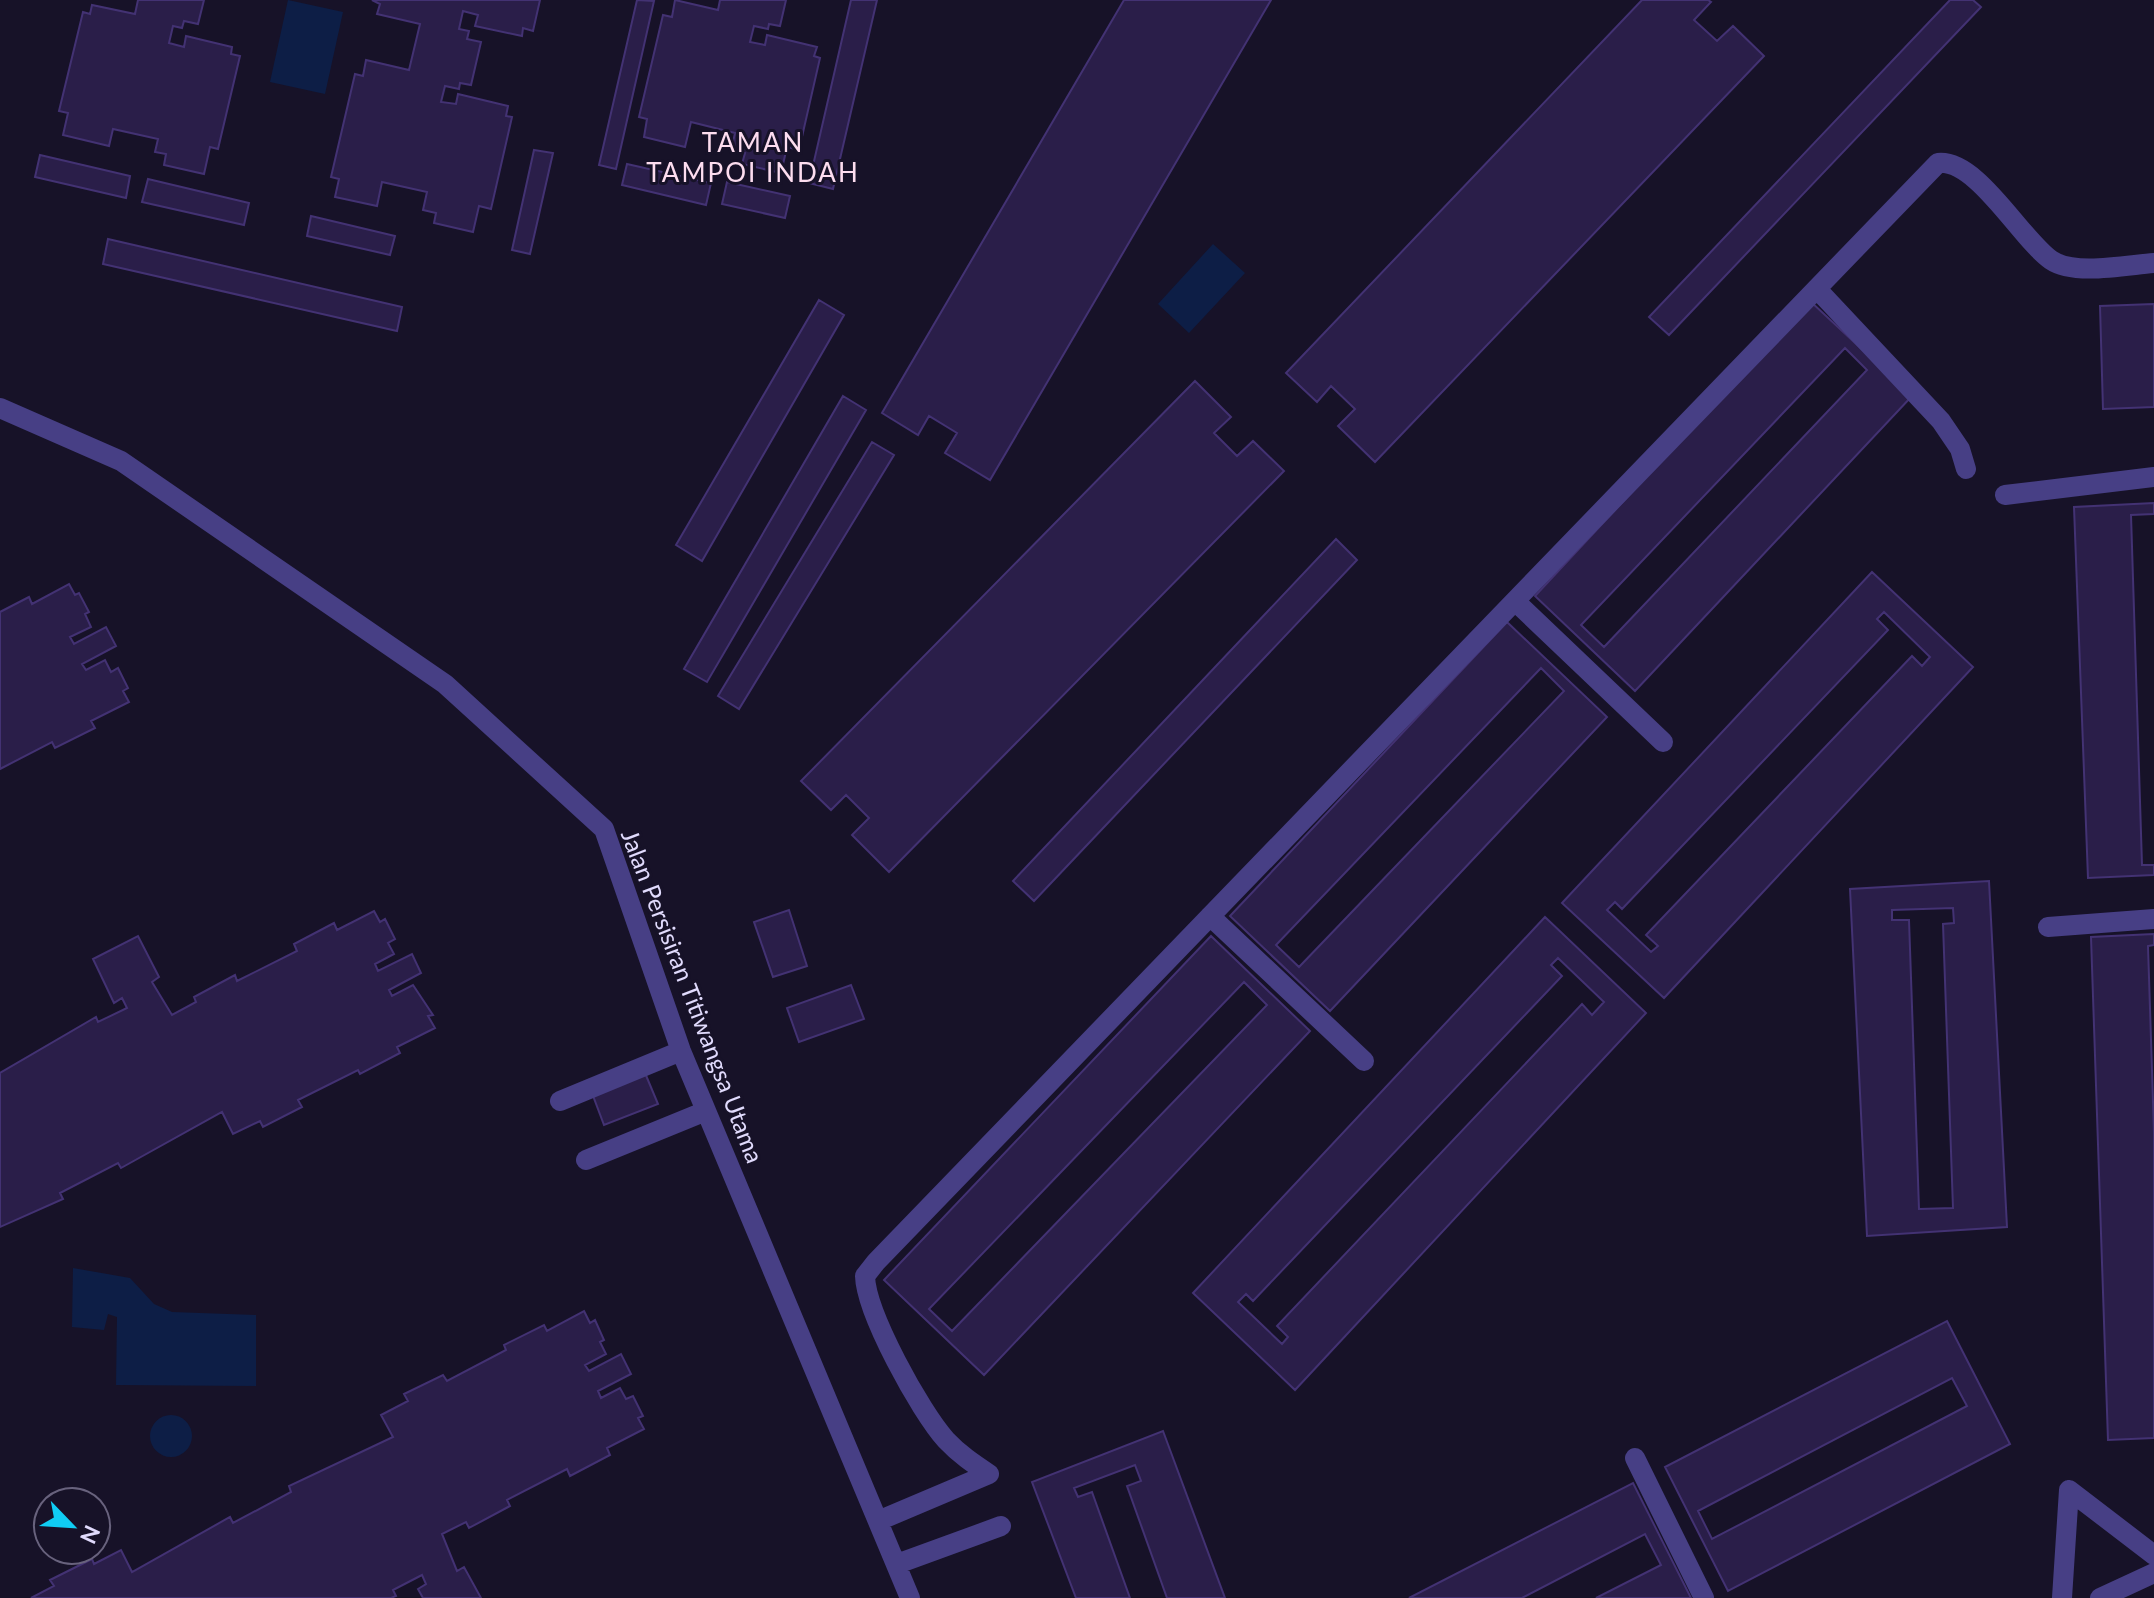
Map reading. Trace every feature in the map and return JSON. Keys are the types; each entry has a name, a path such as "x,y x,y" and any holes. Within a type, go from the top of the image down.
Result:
{"street":[{"path":"878,1521 989,1474 965,1458 926,1415 872,1307 865,1276 1938,163 1949,162 1961,166 2051,260 2092,269 2154,263"},
{"path":"1817,289 1947,428 1960,449 1966,469"},
{"name":"Jalan Persisiran Titiwangsa Utama","path":"0,408 121,461 445,684 604,829 681,1051 910,1598"},
{"path":"2005,495 2154,477"},
{"path":"1515,601 1663,742"},
{"path":"1210,916 1364,1061"},
{"path":"2048,927 2154,919"},
{"path":"560,1101 681,1051"},
{"path":"586,1160 706,1111"},
{"path":"1635,1458 1704,1598"},
{"path":"2062,1598 2069,1490 2154,1555"},
{"path":"897,1564 1001,1526"},
{"path":"2100,1598 2154,1573"}],"water":[{"path":"288,0 343,12 325,94 270,82"},
{"path":"1213,244 1245,273 1189,333 1158,304"},
{"path":"73,1268 130,1278 154,1304 172,1312 256,1315 256,1386 116,1385 117,1317 108,1314 104,1330 72,1327"},
{"path":"171,1415 186,1421 192,1436 186,1451 171,1457 156,1451 150,1436 156,1421"}],"building":[{"path":"138,0 204,0 198,24 184,21 182,28 173,26 169,43 184,47 186,36 232,47 231,54 240,56 218,149 210,147 204,174 164,165 166,154 155,152 158,139 113,129 109,146 63,135 68,113 59,111 83,12 90,14 92,5 135,14"},
{"path":"372,0 540,0 533,31 523,28 522,36 475,26 478,15 463,11 459,29 469,31 467,39 481,42 471,85 460,83 459,89 445,86 441,102 456,104 458,94 508,106 506,116 512,117 491,209 479,206 473,232 434,223 436,213 423,210 427,192 382,182 377,206 335,197 339,179 331,177 355,74 363,76 366,60 409,70 420,24 377,14 380,4"},
{"path":"637,0 654,1 616,169 599,165"},
{"path":"675,0 718,10 720,0 786,0 780,26 769,24 768,29 754,26 750,42 765,45 767,35 817,47 814,56 820,58 799,150 787,147 781,173 742,164 745,153 731,151 735,133 691,122 685,147 644,137 647,119 639,117 663,15 672,17"},
{"path":"851,0 877,0 833,189 809,183"},
{"path":"1124,0 1271,0 990,480 945,453 957,433 929,416 918,435 882,413"},
{"path":"1642,0 1708,0 1711,2 1694,20 1717,41 1733,26 1764,56 1375,462 1338,426 1355,409 1331,386 1317,402 1286,373"},
{"path":"1950,0 1973,0 1981,7 1669,335 1649,317"},
{"path":"534,150 553,153 530,254 512,250"},
{"path":"40,155 130,176 126,198 35,177"},
{"path":"627,164 711,183 706,205 622,185"},
{"path":"148,179 249,203 244,225 142,202"},
{"path":"727,182 790,196 785,218 722,204"},
{"path":"311,216 395,236 390,255 307,236"},
{"path":"108,239 402,307 397,331 103,264"},
{"path":"819,300 844,315 702,561 676,545"},
{"path":"1810,301 1912,396 1635,691 1535,596","holes":["1845,348 1867,370 1604,647 1581,625"]},
{"path":"2154,304 2154,407 2103,409 2100,306"},
{"path":"1195,381 1231,417 1214,433 1237,456 1253,441 1284,471 889,872 852,835 869,818 846,795 831,810 801,781"},
{"path":"843,396 866,410 707,682 684,669"},
{"path":"872,442 894,455 739,709 718,696"},
{"path":"2154,503 2154,514 2131,515 2142,865 2154,865 2154,875 2088,878 2074,507"},
{"path":"1336,539 1357,560 1034,901 1013,881"},
{"path":"1872,572 1973,667 1664,998 1562,903","holes":["1884,612 1930,657 1922,666 1912,656 1646,935 1658,946 1651,952 1607,910 1615,902 1622,909 1888,630 1877,619"]},
{"path":"69,584 75,595 79,593 89,612 85,614 91,627 70,637 74,644 106,627 116,646 82,664 86,670 105,660 111,672 118,668 128,688 123,691 129,702 91,721 95,728 55,748 52,742 0,769 0,612 29,597 32,604"},
{"path":"1507,622 1607,717 1330,1011 1230,916","holes":["1541,668 1564,691 1299,967 1276,945"]},
{"path":"1989,881 2007,1227 1867,1236 1850,889","holes":["1953,908 1954,923 1943,924 1953,1208 1919,1209 1909,920 1892,920 1892,910"]},
{"path":"789,910 807,966 773,977 754,922"},
{"path":"374,911 380,922 385,919 395,939 388,943 394,954 375,964 378,971 412,954 421,973 389,990 392,996 413,985 433,1015 428,1016 435,1028 397,1047 400,1053 298,1100 302,1107 263,1127 260,1121 233,1134 222,1112 121,1168 118,1163 60,1193 63,1199 0,1227 0,1073 96,1017 98,1022 127,1008 122,998 114,1003 93,959 138,936 159,977 152,982 172,1015 196,1002 194,997 235,975 237,981 297,951 294,944 334,923 337,930"},
{"path":"1545,917 1646,1013 1295,1390 1193,1293","holes":["1558,958 1604,1002 1592,1015 1582,1004 1277,1326 1288,1337 1282,1344 1238,1302 1246,1294 1253,1301 1562,976 1551,965"]},
{"path":"2154,934 2154,945 2148,946 2154,1133 2154,1438 2108,1440 2091,937"},
{"path":"1211,936 1310,1031 984,1375 884,1280","holes":["1244,982 1267,1005 952,1331 929,1309"]},
{"path":"851,985 864,1019 799,1042 787,1008"},
{"path":"645,1073 658,1104 604,1125 592,1093"},
{"path":"584,1311 590,1323 595,1320 604,1340 600,1342 606,1354 585,1365 589,1371 621,1354 631,1374 598,1391 601,1398 620,1388 626,1399 633,1396 643,1416 638,1418 644,1429 607,1448 610,1455 570,1476 567,1469 507,1500 510,1506 469,1528 466,1522 442,1534 457,1571 464,1567 481,1598 423,1598 418,1589 426,1584 422,1575 393,1590 396,1596 391,1598 31,1598 54,1586 50,1580 78,1566 112,1566 112,1555 121,1550 132,1572 230,1517 233,1523 291,1492 289,1486 393,1437 381,1415 408,1401 404,1394 443,1375 447,1381 506,1350 504,1345 544,1325 547,1331"},
{"path":"1947,1321 2010,1444 1728,1591 1665,1467","holes":["1952,1378 1967,1406 1712,1539 1698,1511"]},
{"path":"1163,1431 1225,1598 1167,1598 1127,1486 1141,1481 1135,1465 1074,1488 1078,1497 1092,1492 1130,1598 1076,1598 1032,1482"},
{"path":"1633,1483 1691,1598 1596,1598 1661,1565 1645,1534 1522,1598 1409,1598"}],"district":[{"name":"TAMAN TAMPOI INDAH","path":"753,157"}]}
